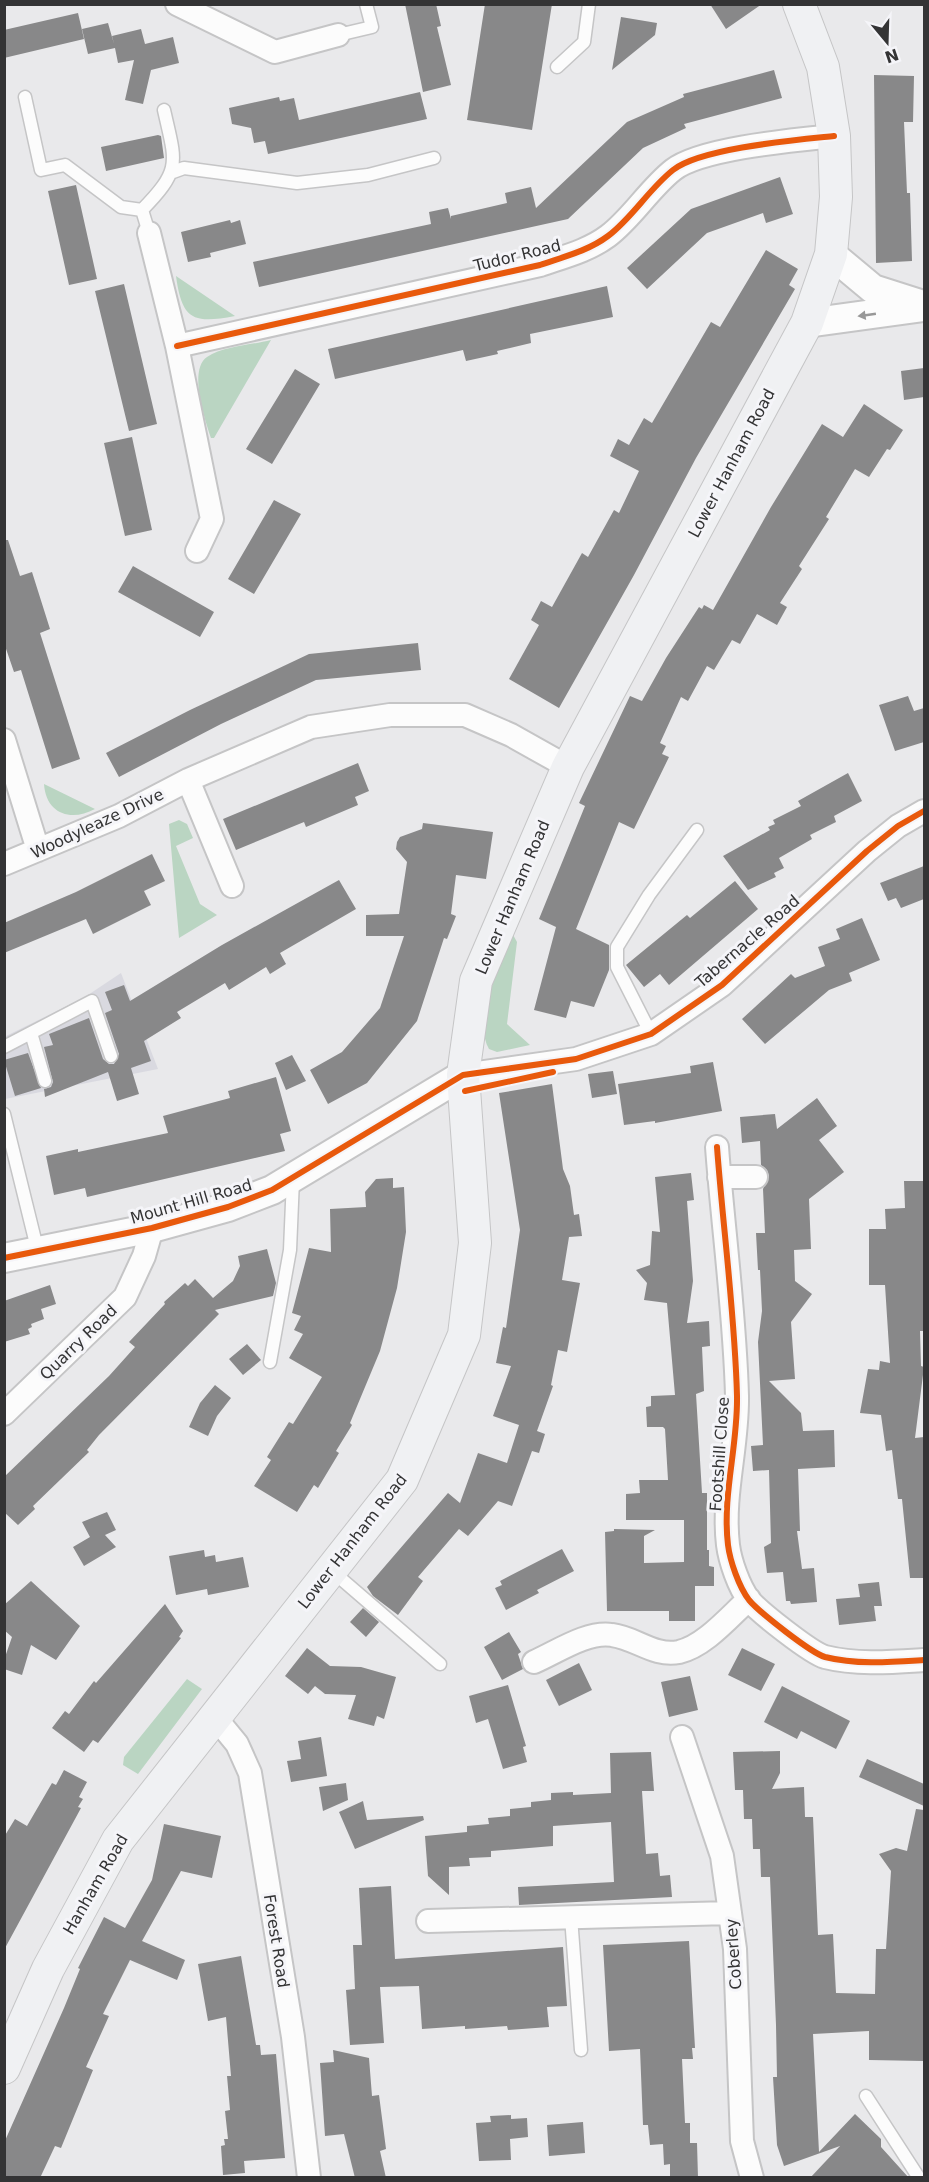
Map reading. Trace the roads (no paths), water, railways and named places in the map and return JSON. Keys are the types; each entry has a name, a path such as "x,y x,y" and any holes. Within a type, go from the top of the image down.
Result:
{"main road":[{"name":"Lower Hanham Road","path":"214,1716 402,1480 464,1335 476,1243 464,1076 476,981 568,767 807,323 831,254 836,197 834,136 823,67 799,4"},
{"name":"Hanham Road","path":"4,2068 48,1969 118,1840 214,1716"}],"street":[{"path":"177,4 275,52 338,35"},
{"name":"Tudor Road","path":"177,346 540,265 567,256 608,236 673,170 690,161 762,143 834,136"},
{"path":"149,232 177,346 212,519 197,551"},
{"path":"831,254 873,290 924,306"},
{"path":"807,323 924,306"},
{"name":"Woodyleaze Drive","path":"4,864 119,816 188,780 311,727 390,715 465,715 511,735 568,767"},
{"path":"4,740 38,850"},
{"path":"188,780 232,886"},
{"name":"Tabernacle Road","path":"464,1076 576,1059 651,1034 722,985 867,851 898,826 924,811"},
{"name":"Mount Hill Road","path":"4,1258 152,1228 228,1207 272,1190 464,1076"},
{"name":"Footshill Close","path":"717,1147 737,1394 736,1441 727,1500 728,1546 749,1599 778,1625 822,1656 851,1662 924,1660"},
{"path":"719,1177 756,1177"},
{"name":"Quarry Road","path":"4,1414 125,1297 144,1256 152,1228"},
{"path":"534,1662 590,1636 611,1634 636,1642 654,1652 679,1652 703,1640 749,1599"},
{"name":"Forest Road","path":"214,1716 237,1744 250,1773 293,2037 309,2178"},
{"name":"Coberley","path":"682,1737 722,1856 735,1949 742,2141 752,2178"},
{"path":"428,1921 730,1913"}],"lane":[{"path":"338,35 372,27 366,4"},
{"path":"557,67 584,42 590,4"},
{"path":"25,97 41,170 65,165 121,207 142,210"},
{"path":"142,210 161,191 173,172 174,150 164,110"},
{"path":"173,172 184,168 297,183 368,176 434,158"},
{"path":"142,210 149,232"},
{"path":"651,1034 617,967 617,947 649,896 697,830"},
{"path":"4,1047 92,1001 111,1056"},
{"path":"31,1033 45,1081"},
{"path":"4,1114 38,1252"},
{"path":"270,1362 290,1250 293,1178"},
{"path":"331,1570 440,1664"},
{"path":"571,1917 581,2050"},
{"path":"866,2096 918,2178"}]}
